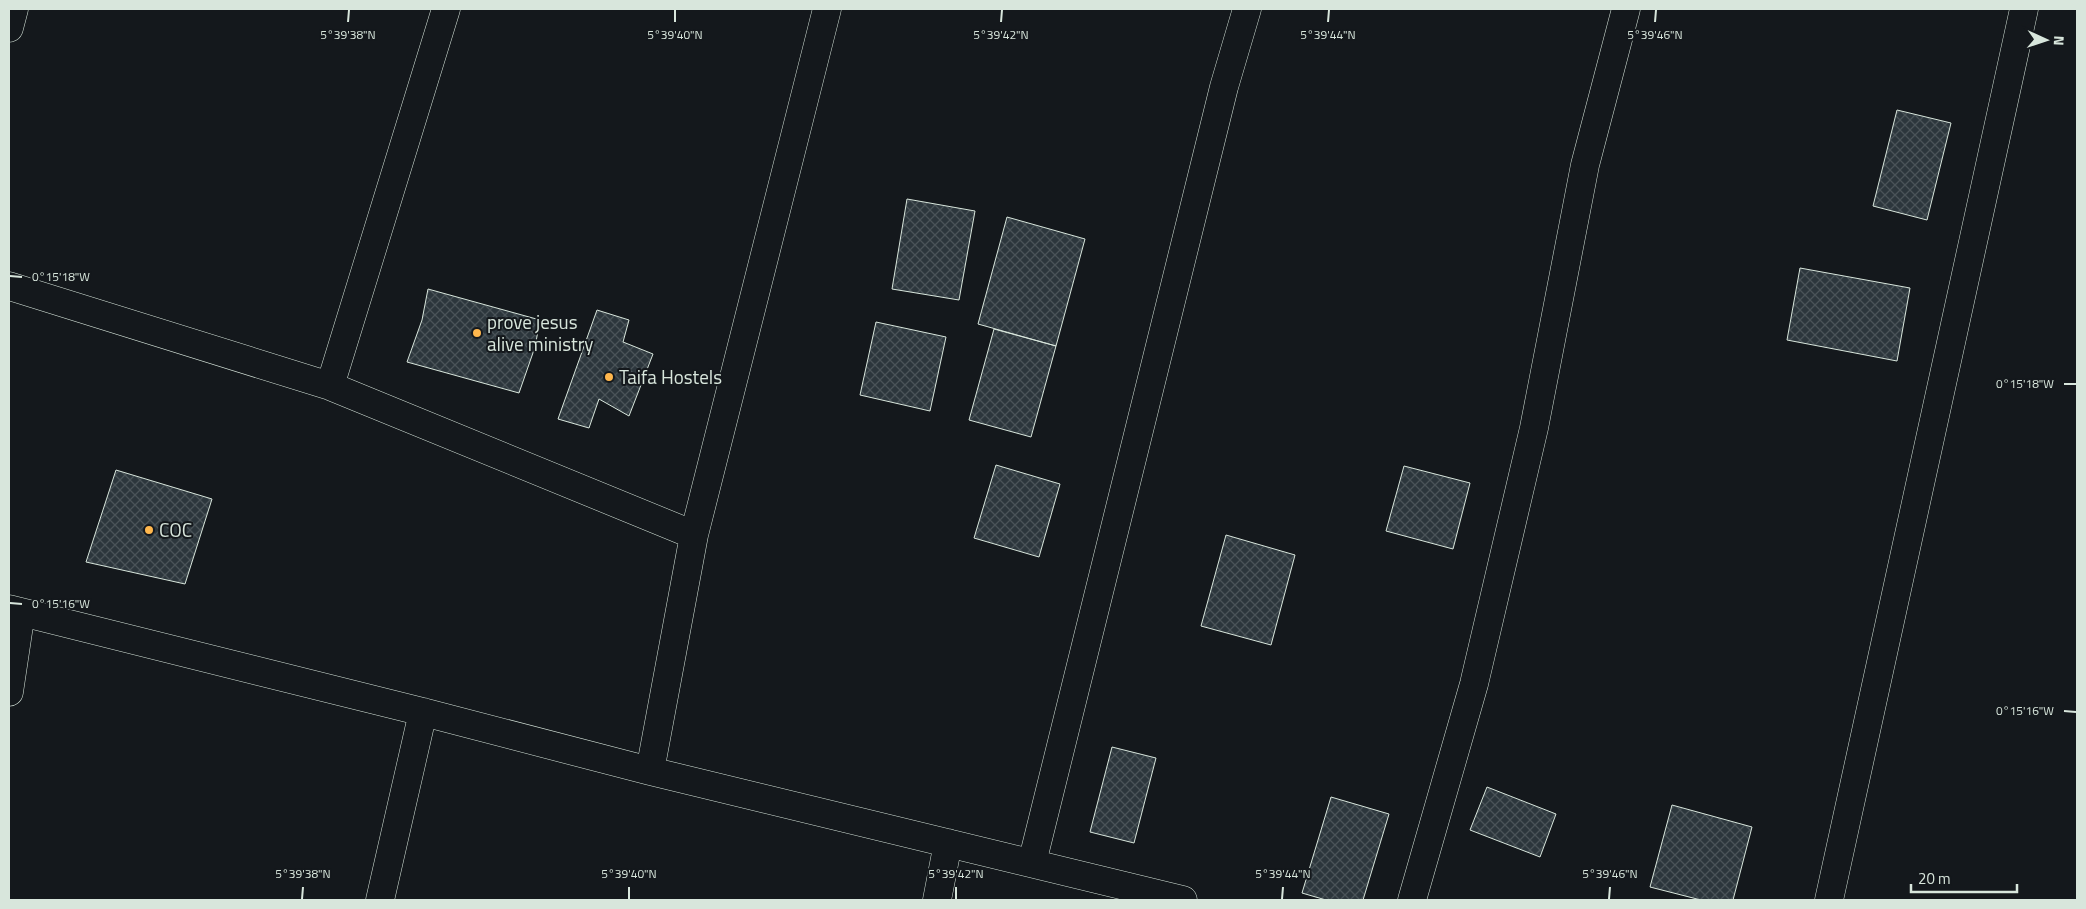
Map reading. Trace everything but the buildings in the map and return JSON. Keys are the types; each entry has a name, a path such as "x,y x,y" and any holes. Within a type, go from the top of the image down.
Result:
{"street":[{"path":"9,28 14,9"},
{"path":"330,386 446,9"},
{"path":"650,771 694,535 827,9"},
{"path":"1032,863 1224,87 1247,9"},
{"path":"1412,900 1474,684 1534,428 1585,165 1626,9"},
{"path":"1829,900 2024,9"},
{"path":"9,286 330,386 694,535"},
{"path":"9,692 15,611 423,712 650,771 1182,900"},
{"path":"380,900 423,712"},
{"path":"937,900 948,843"}],"place":[{"name":"prove jesus alive ministry","path":"477,333"},
{"name":"Taifa Hostels","path":"609,377"},
{"name":"COC","path":"149,530"}]}
